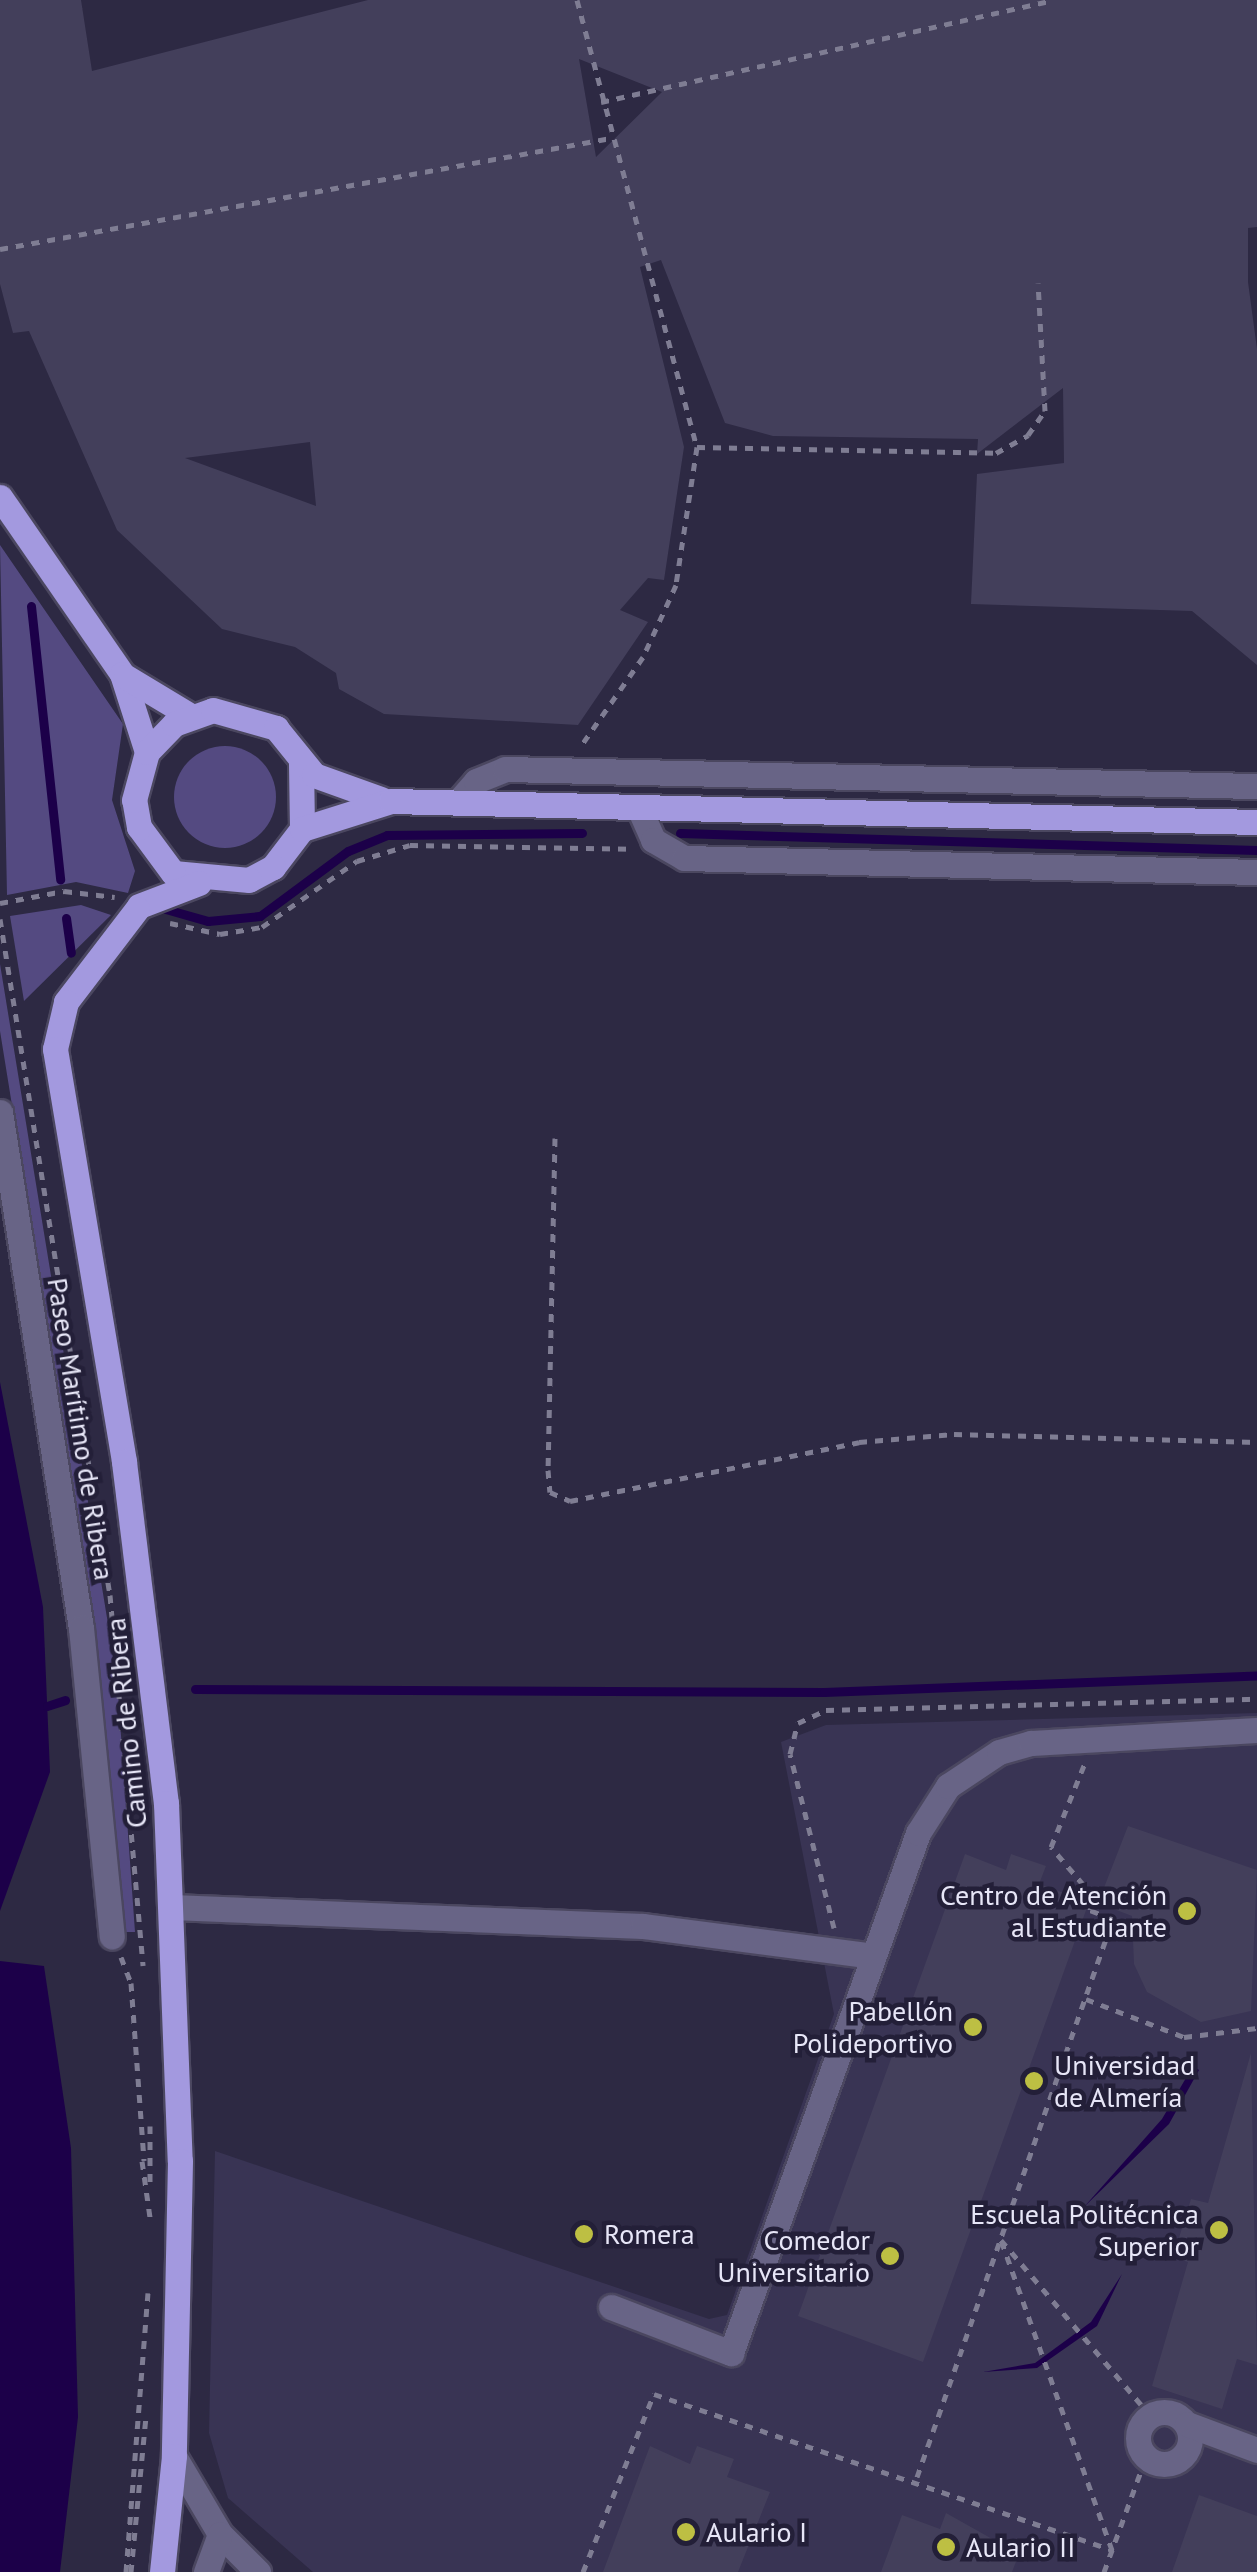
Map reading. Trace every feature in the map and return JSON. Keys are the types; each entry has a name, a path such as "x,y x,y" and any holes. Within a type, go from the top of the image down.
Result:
{"main road":[{"path":"0,497 122,674 147,752 134,800 148,847 139,906 204,882 249,880 272,867 302,829 392,801"},
{"path":"122,674 192,716"},
{"path":"147,752 192,716 229,711 260,720 301,764 330,784 392,801 1257,822"},
{"path":"301,764 302,829"},
{"path":"148,847 174,872 204,882"},
{"name":"Camino de Ribera","path":"139,906 66,1002 55,1049 154,1677 172,1907 180,2162 174,2456 162,2572"}],"street":[{"path":"457,803 476,781 505,769 1257,786"},
{"path":"639,808 653,840 684,858 1257,872"},
{"name":"Paseo Marítimo de Ribera","path":"0,1112 78,1609 112,1936"},
{"path":"611,2307 731,2352 918,1833 971,1767 1031,1744 1136,1733 1257,1730"},
{"path":"172,1907 644,1926 873,1956"},
{"path":"1187,2424 1189,2445 1176,2461 1146,2458 1137,2440 1150,2415 1170,2412 1187,2424 1257,2450"},
{"path":"174,2456 220,2534 258,2572"},
{"path":"206,2572 220,2534"}],"path":[{"path":"577,0 696,448 676,585 643,657 578,748"},
{"path":"601,102 1053,0"},
{"path":"0,249 611,138"},
{"path":"696,448 996,453 1028,435 1045,411 1038,283"},
{"path":"0,904 92,892 139,906"},
{"path":"555,1138 548,1470 550,1492 570,1501 859,1442 1126,1434 1257,1442"},
{"path":"917,2478 1113,1920 1090,1910 1094,1897 1051,1847 1086,1761 1136,1733"},
{"path":"112,1936 132,1984 152,2223"},
{"path":"1086,1999 1184,2037 1257,2028"},
{"path":"150,2148 146,2161 150,2184"},
{"path":"146,2161 180,2162"},
{"path":"1000,2240 1150,2415"},
{"path":"1000,2240 1112,2550"},
{"path":"126,2572 149,2278"},
{"path":"583,2572 654,2394 917,2478 1112,2550"},
{"path":"1104,2572 1146,2458"}],"shaded area":[{"path":"0,545 123,724 112,800 135,871 128,893 76,882 7,895"},
{"path":"225,746 244,750 261,761 272,778 276,797 272,816 261,833 244,844 225,848 206,844 189,833 178,816 174,797 178,778 189,761 206,750"},
{"path":"81,905 111,915 24,1001 10,916"},
{"path":"0,964 117,1679 135,1932 124,1932 88,1576 0,1031"},
{"path":"0,1382 43,1607 50,1772 0,1911"},
{"name":"Universidad de Almería","path":"1257,1713 1257,2572 313,2572 228,2498 209,2433 215,2151 709,2319 727,2315 834,2014 781,1742 826,1725"},
{"path":"0,1961 44,1966 71,2148 78,2417 60,2572 0,2572"},
{"path":"1193,2066 1199,2070 1169,2124 1084,2207 1162,2119"},
{"path":"1122,2274 1097,2326 1037,2368 983,2372 1035,2363 1091,2322"}],"building":[{"path":"0,0 81,0 92,71 368,0 1257,0 1257,227 1248,228 1248,282 1257,349 1257,665 1192,611 971,604 977,474 1064,463 1063,388 977,454 978,439 773,436 725,423 661,260 640,267 684,447 664,580 648,578 620,610 648,622 578,725 384,714 339,689 336,673 295,647 222,629 117,530 29,331 13,333 0,284","holes":["579,59 662,92 596,157","310,442 316,506 185,458"]},
{"name":"Centro de Atención al Estudiante","path":"1128,1826 1257,1870 1251,2011 1201,2022 1147,1992 1134,1964 1132,1916 1098,1903"},
{"name":"Pabellón Polideportivo","path":"965,1854 1006,1870 1011,1854 1046,1866 1039,1884 1089,1902 923,2362 798,2316"},
{"name":"Escuela Politécnica Superior","path":"1251,2053 1257,2365 1237,2359 1222,2409 1152,2386 1188,2262 1173,2257 1191,2199 1208,2203"},
{"name":"Aulario I","path":"650,2446 690,2464 697,2446 734,2459 727,2477 770,2492 738,2572 603,2572"},
{"path":"1199,2495 1257,2516 1257,2572 1172,2572"},
{"name":"Aulario II","path":"946,2513 1019,2554 1012,2572 881,2572 902,2515 940,2529"}],"waterway":[{"path":"31,606 60,879"},
{"path":"162,908 208,921 260,916 348,851 387,835 582,833"},
{"path":"680,833 1257,850"},
{"path":"66,918 71,953"},
{"path":"195,1689 824,1692 1257,1675"},
{"path":"47,1706 65,1700"}],"place":[{"name":"Centro de Atención al Estudiante","path":"1187,1911"},
{"name":"Pabellón Polideportivo","path":"973,2027"},
{"name":"Universidad de Almería","path":"1034,2081"},
{"name":"Escuela Politécnica Superior","path":"1219,2230"},
{"name":"Romera","path":"584,2234"},
{"name":"Comedor Universitario","path":"890,2256"},
{"name":"Aulario I","path":"686,2532"},
{"name":"Aulario II","path":"946,2547"}]}
